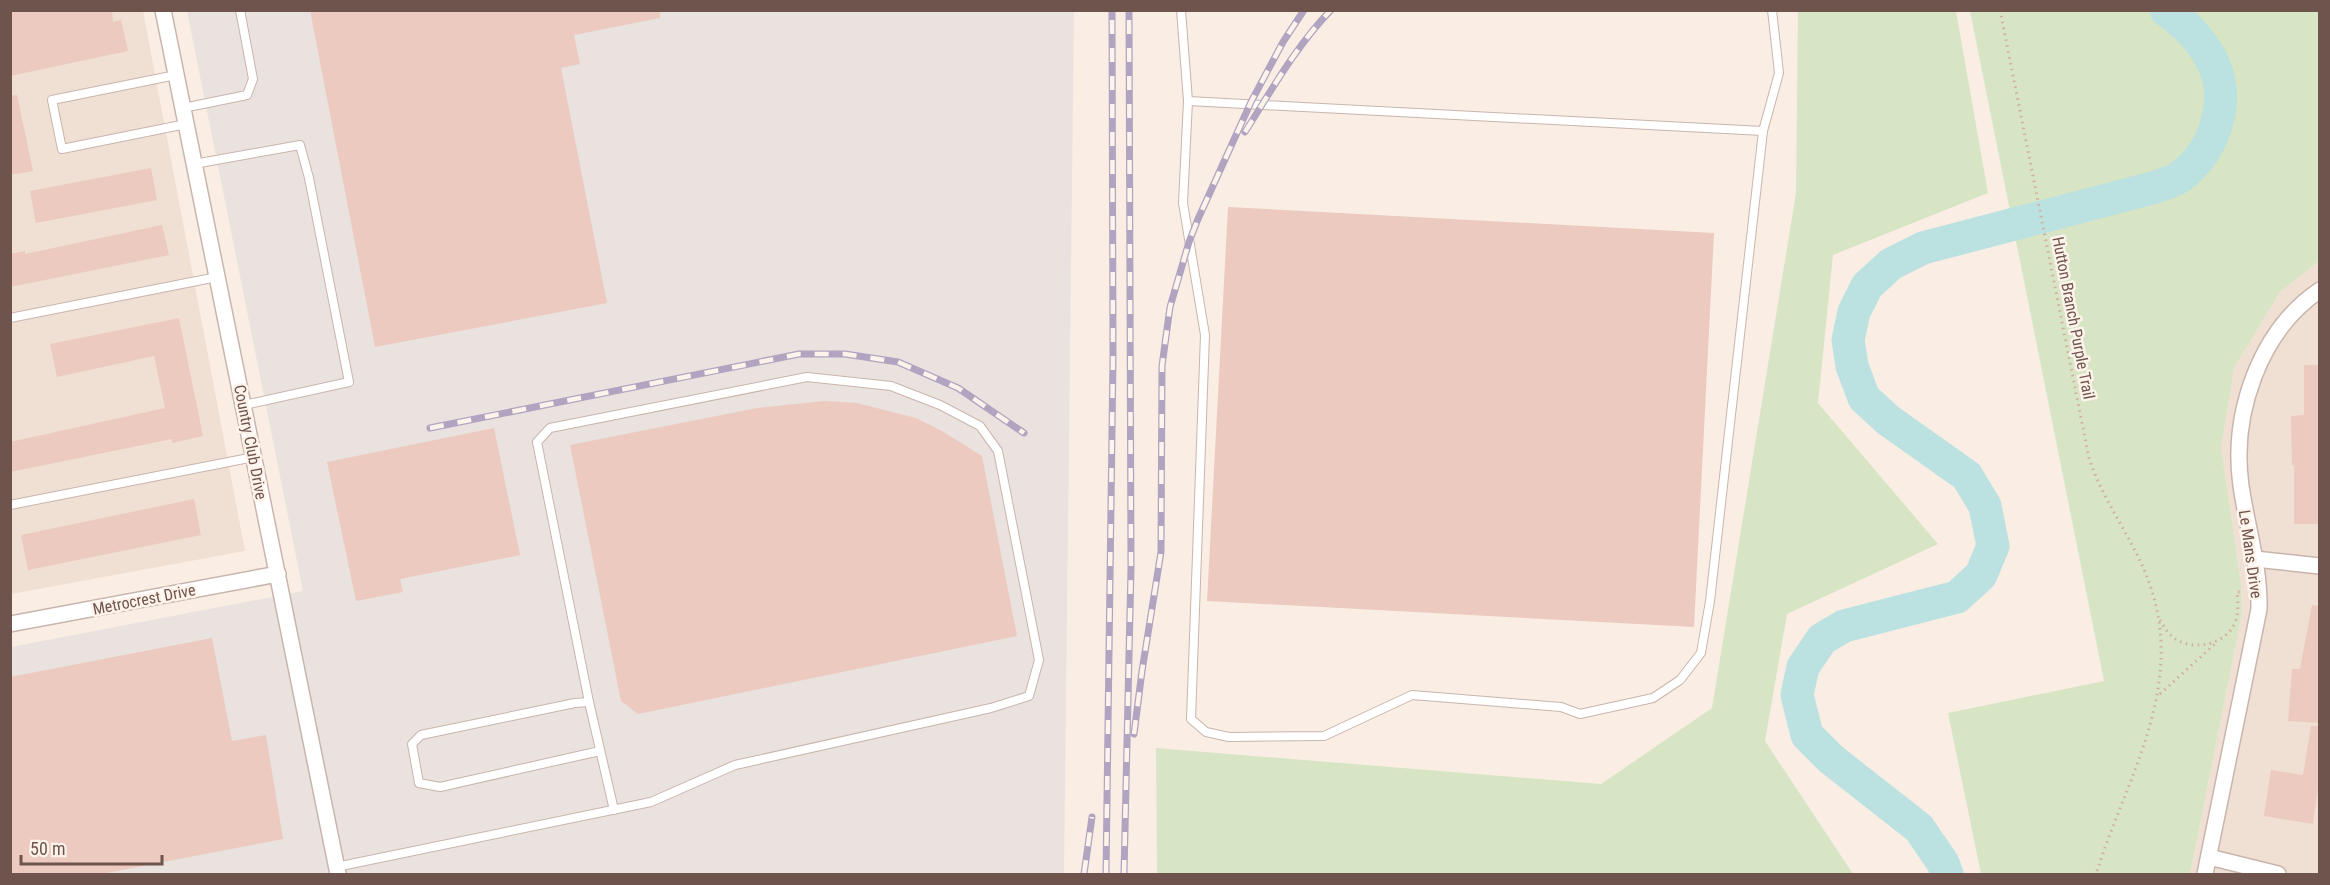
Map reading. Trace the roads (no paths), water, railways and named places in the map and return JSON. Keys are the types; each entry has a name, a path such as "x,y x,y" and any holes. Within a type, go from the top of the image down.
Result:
{"street":[{"name":"Country Club Drive","path":"163,10 337,871"},
{"name":"Le Mans Drive","path":"2205,874 2259,609 2255,559 2240,475 2239,447 2247,400 2258,365 2279,327 2306,299 2319,290"},
{"path":"2255,559 2319,566"},
{"name":"Metrocrest Drive","path":"10,624 278,574"},
{"path":"2209,857 2278,874"}],"lane":[{"path":"183,108 247,95 253,79 240,10"},
{"path":"1181,10 1188,101 1183,203 1205,335 1191,719 1206,732 1229,738 1324,736 1412,695 1561,707 1580,714 1653,698 1680,680 1701,652 1710,601 1764,131 1779,73 1772,10"},
{"path":"176,75 52,100 54,110 62,149 186,124"},
{"path":"1188,101 1764,131"},
{"path":"194,164 300,145 309,178 349,382 244,405"},
{"path":"10,318 218,277"},
{"path":"337,871 651,802 735,765 991,708 1029,696 1039,660 998,451 980,426 940,405 891,386 807,377 550,428 537,442 589,702 614,810"},
{"path":"10,505 254,457"},
{"path":"589,702 421,735 412,744 419,783 440,787 600,751"}],"waterway":[{"path":"1947,874 1943,863 1919,828 1831,759 1807,735 1797,695 1803,667 1822,639 1844,626 1957,597 1981,575 1993,546 1985,506 1967,476 1888,420 1864,398 1852,366 1848,340 1854,312 1867,286 1891,264 1923,248 2152,188 2175,180 2193,165 2204,152 2212,137 2220,105 2220,88 2217,72 2201,43 2166,10"}],"railway":[{"path":"1106,874 1113,358 1112,10"},
{"path":"1124,874 1131,568 1129,10"},
{"path":"1134,734 1161,552 1162,366 1170,307 1198,219 1251,102 1283,42 1304,10"},
{"path":"1245,132 1295,54 1331,10"},
{"path":"430,428 799,354 845,354 898,362 958,388 1024,433"},
{"path":"1084,874 1092,817"}]}
